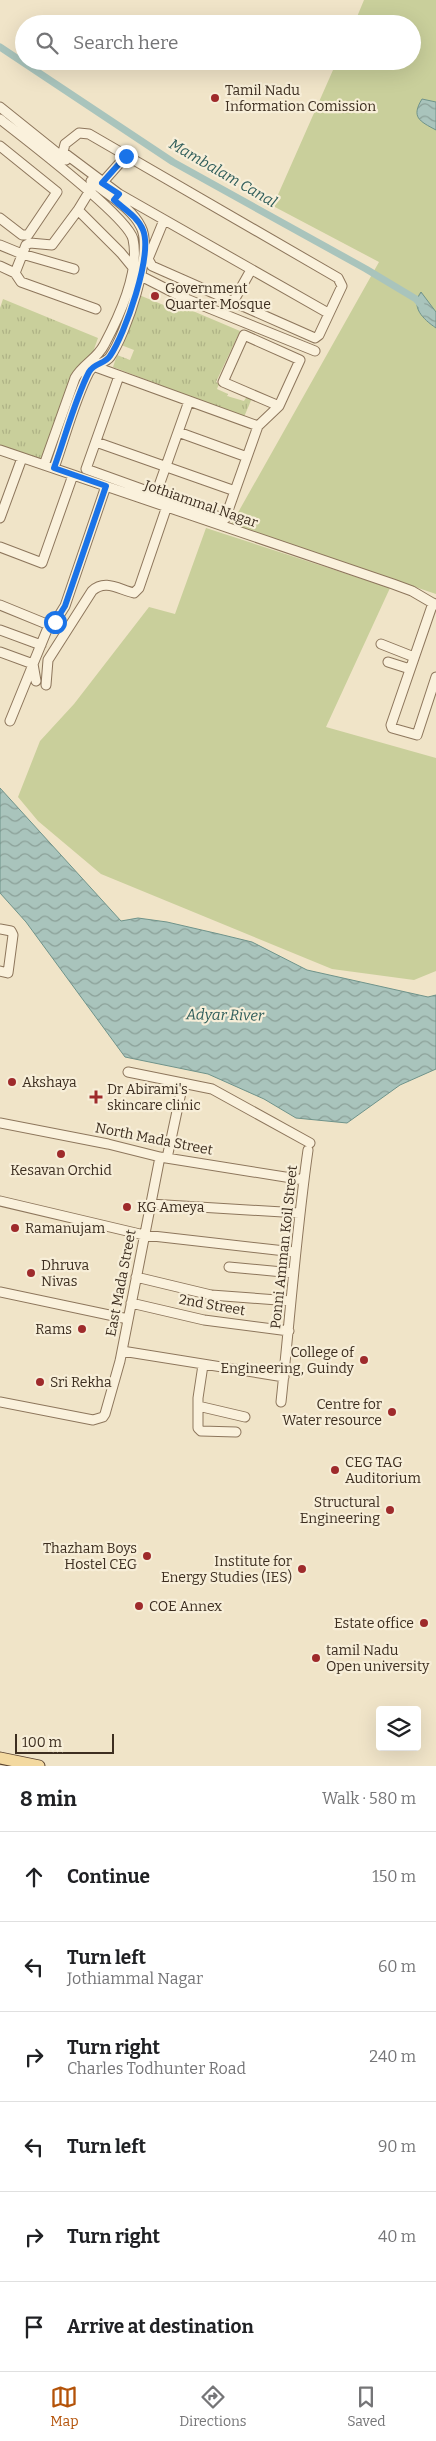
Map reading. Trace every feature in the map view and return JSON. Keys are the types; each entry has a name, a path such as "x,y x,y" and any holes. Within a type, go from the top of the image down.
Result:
{"main road":[{"path":"0,1758 39,1766"}],"street":[{"path":"0,107 95,186"},
{"path":"0,119 28,142 95,186 164,220 328,313"},
{"path":"49,467 75,378 81,368 103,358 121,310 132,266 134,248 130,233 107,208 95,186 63,152 65,144 80,133 84,132 338,278 342,286 319,335 315,338 152,266 148,260 164,220"},
{"path":"28,142 33,133"},
{"path":"0,146 57,192 28,235 22,235 0,218"},
{"path":"15,272 26,245 30,243 52,245 95,186 126,156"},
{"path":"107,208 117,197"},
{"path":"49,467 87,376 121,336 134,304 145,251 143,230 136,218 117,197"},
{"path":"78,210 139,275 184,298 315,350"},
{"path":"0,246 74,269"},
{"path":"0,266 15,272 20,282 96,310"},
{"path":"233,302 252,270"},
{"path":"119,376 86,469 225,519 258,426 279,406 300,360 244,335 223,382 279,406"},
{"path":"94,366 258,426"},
{"path":"156,494 189,401"},
{"path":"178,432 247,457"},
{"path":"96,442 235,491"},
{"name":"Jothiammal Nagar","path":"0,450 393,584 435,604"},
{"path":"0,518 22,458"},
{"path":"0,547 42,562 73,475"},
{"path":"10,721 49,625 55,622 65,606 106,486"},
{"path":"46,685 48,660 92,591 98,585 105,584 134,593 140,588 167,506"},
{"path":"435,604 391,724 393,729 417,735 436,678"},
{"path":"0,605 49,625"},
{"path":"0,630 41,645"},
{"path":"381,644 414,657"},
{"path":"0,652 32,666"},
{"path":"388,662 410,669"},
{"path":"32,666 36,681"},
{"path":"0,929 11,931 13,935 8,972 0,971"},
{"name":"Ponni Amman Koil Street","path":"128,1072 212,1089 309,1146 294,1252 289,1330 281,1402"},
{"name":"East Mada Street","path":"0,1402 93,1420 99,1419 105,1414 122,1351 150,1204 183,1083"},
{"name":"North Mada Street","path":"0,1123 108,1144 164,1158 304,1180"},
{"path":"0,1202 144,1235 294,1252"},
{"path":"150,1204 299,1213"},
{"path":"229,1267 293,1273"},
{"path":"136,1277 211,1295 291,1301"},
{"path":"0,1292 128,1318"},
{"name":"2nd Street","path":"131,1303 204,1320 289,1330"},
{"path":"122,1351 203,1366 284,1377"},
{"path":"203,1366 198,1406 199,1430 236,1432"},
{"path":"198,1406 244,1417"}],"green space":[{"path":"364,0 436,0 436,594 231,525 379,262 273,206 333,70 421,70 421,15 358,15"},
{"path":"139,295 171,308 174,303 240,331 216,382 219,384 217,389 228,394 227,396 244,401 247,396 252,398 244,417 113,367 117,355 130,360 134,350 121,345"},
{"path":"3,299 98,338 53,465 0,445 0,308"},
{"path":"206,528 390,588 326,727 436,758 436,971 414,980 332,969 101,874 38,821 18,797 40,741 74,704 149,607 175,614"}],"water":[{"path":"422,99 436,102 436,130 418,118 417,110"},
{"path":"421,292 436,312 436,328 423,317 417,308 418,297"},
{"name":"Adyar River","path":"0,788 121,921 138,918 167,922 219,934 252,942 307,970 428,997 436,995 436,1069 400,1085 347,1123 296,1118 264,1099 208,1074 125,1057 26,922 0,893"}],"waterway":[{"name":"Mambalam Canal","path":"0,47 15,57"},
{"name":"Mambalam Canal","path":"35,70 173,162 366,269 416,299 421,305"}],"place":[{"name":"Tamil Nadu Information Comission","path":"215,98"},
{"name":"Government Quarter Mosque","path":"155,296"},
{"name":"Akshaya","path":"12,1082"},
{"name":"Dr Abirami's skincare clinic","path":"96,1097"},
{"name":"Kesavan Orchid","path":"61,1154"},
{"name":"KG Ameya","path":"127,1207"},
{"name":"Ramanujam","path":"15,1228"},
{"name":"Dhruva Nivas","path":"31,1273"},
{"name":"Rams","path":"82,1329"},
{"name":"College of Engineering, Guindy","path":"364,1360"},
{"name":"Sri Rekha","path":"40,1382"},
{"name":"Centre for Water resource","path":"392,1412"},
{"name":"CEG TAG Auditorium","path":"335,1470"},
{"name":"Structural Engineering","path":"390,1510"},
{"name":"Thazham Boys Hostel CEG","path":"147,1556"},
{"name":"Institute for Energy Studies (IES)","path":"302,1569"},
{"name":"COE Annex","path":"139,1606"},
{"name":"Estate office","path":"424,1623"},
{"name":"tamil Nadu Open university","path":"316,1658"}],"route":[{"path":"55,622 65,606 106,486 54,468 90,370 110,357 121,336 134,304 145,251 143,230 136,218 114,200 119,194 102,183 126,156"}]}
